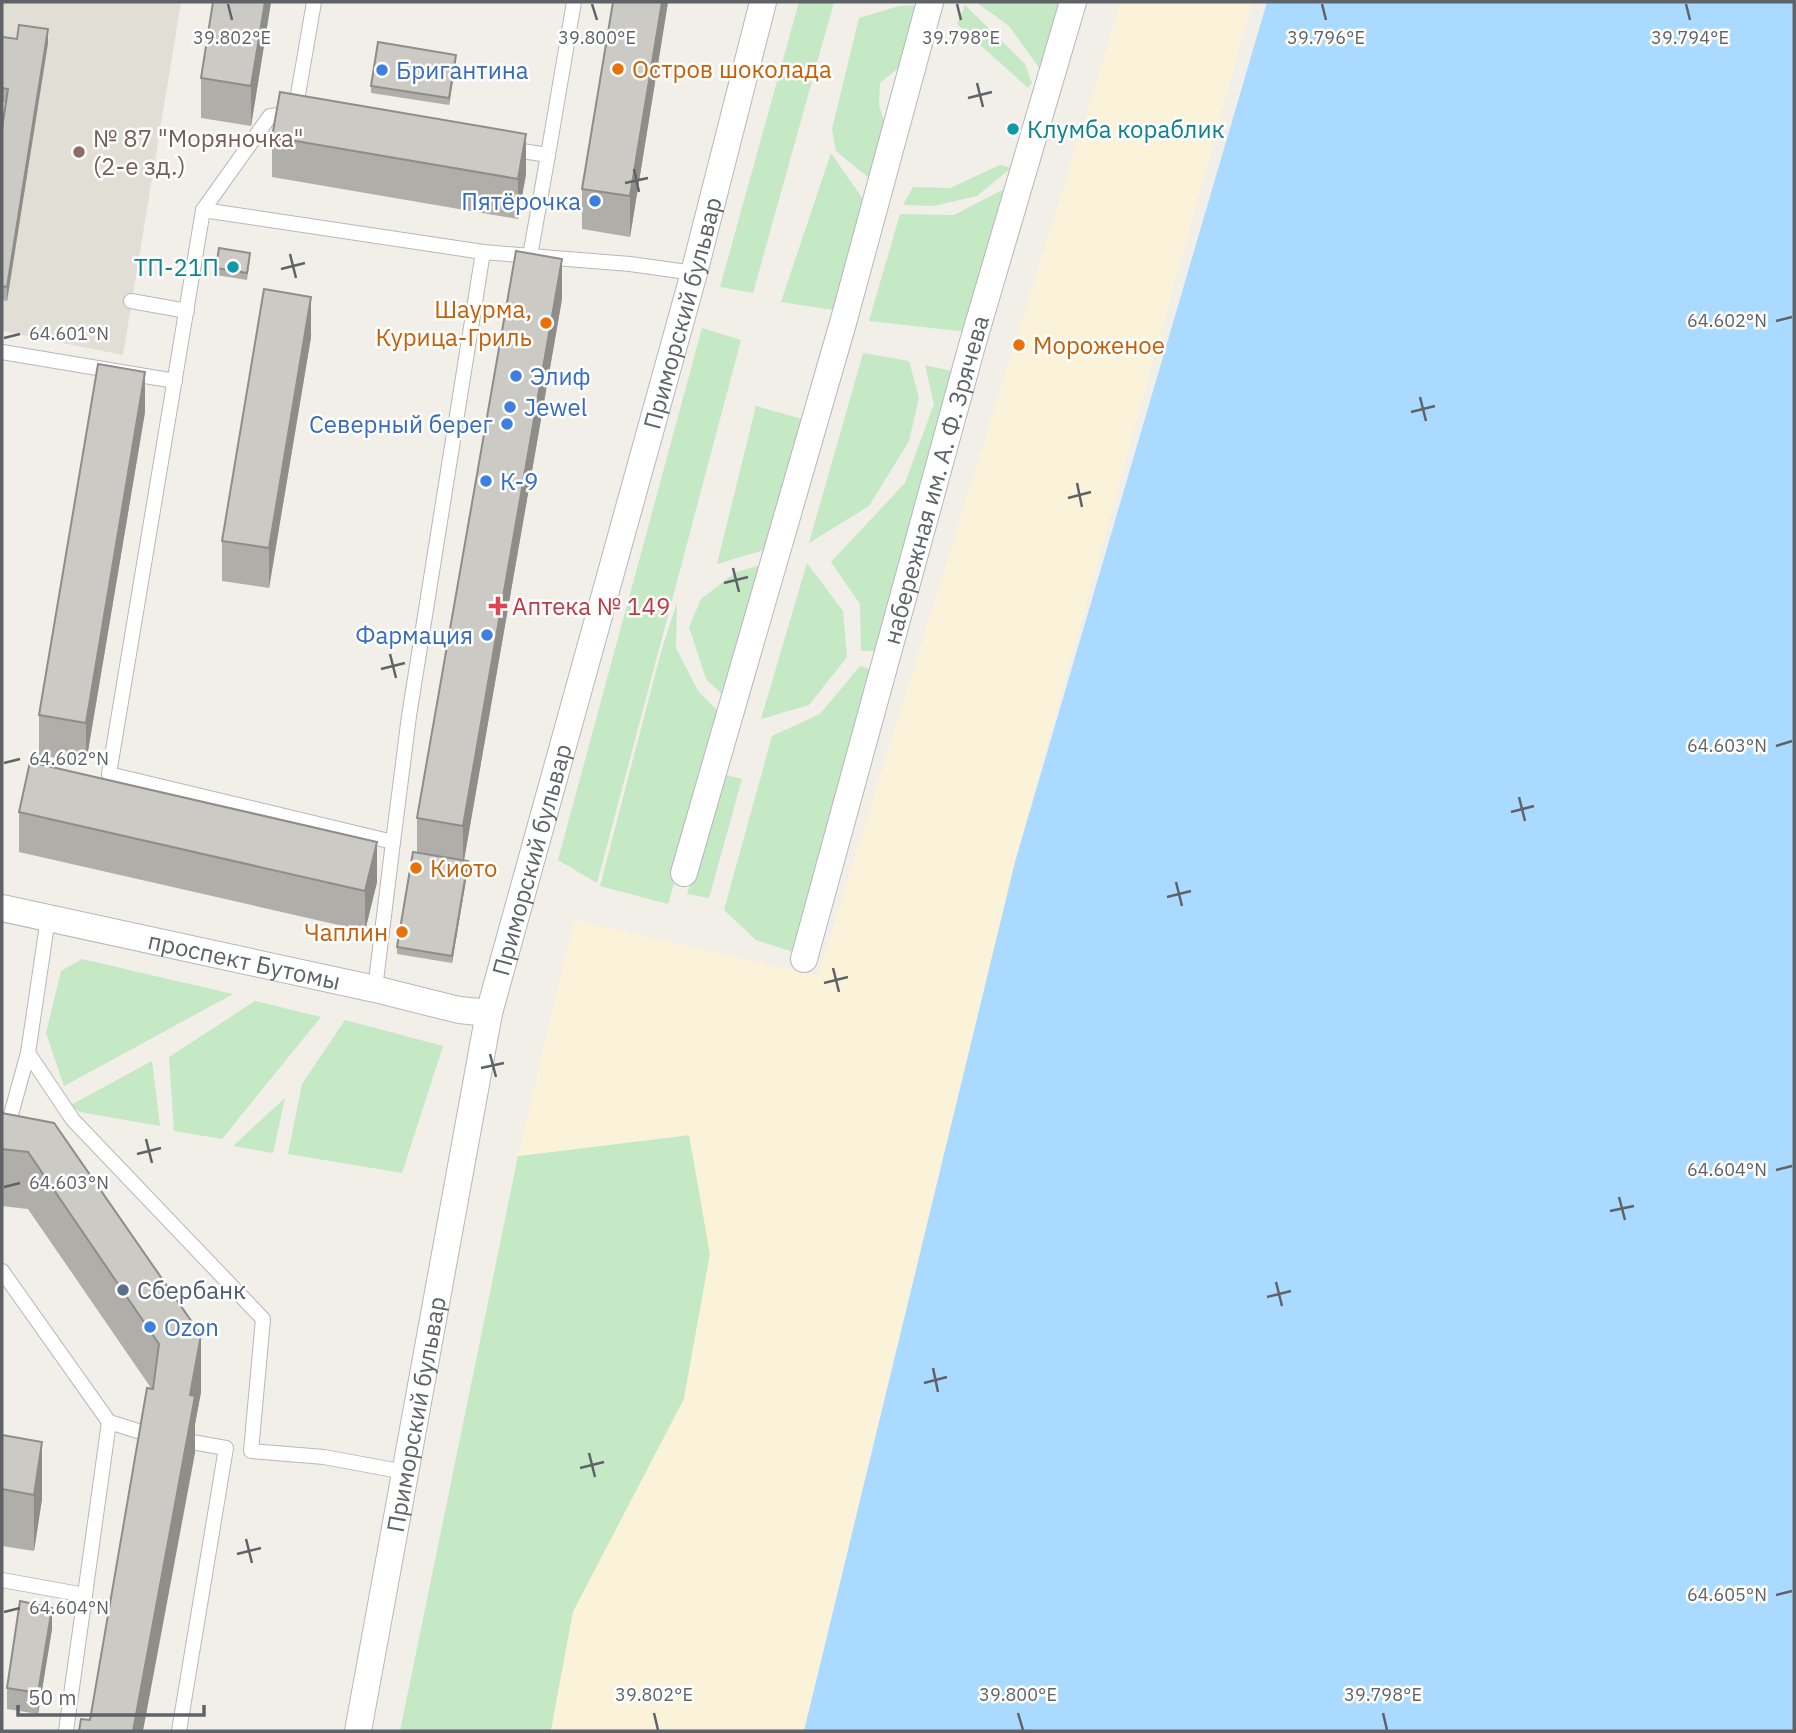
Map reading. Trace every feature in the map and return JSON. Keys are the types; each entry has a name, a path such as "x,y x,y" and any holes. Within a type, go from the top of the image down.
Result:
{"street":[{"name":"Приморский бульвар","path":"358,1731 489,1013 694,273 763,2"},
{"path":"684,873 843,323 930,2"},
{"name":"набережная им. А. Ф. Зрячева","path":"804,959 973,342 1073,2"},
{"name":"проспект Бутомы","path":"2,908 375,989 459,1010 489,1013"}],"lane":[{"path":"314,2 301,114 270,116 203,210 109,774 393,842"},
{"path":"530,256 574,2"},
{"path":"495,146 548,155"},
{"path":"203,210 483,252 630,264 694,273"},
{"path":"375,989 413,690 483,252"},
{"path":"131,301 187,311"},
{"path":"2,352 175,381"},
{"path":"2,1147 5,1121 28,1053 48,918"},
{"path":"28,1053 72,1120 263,1318 251,1451"},
{"path":"2,1270 109,1422 154,1436"},
{"path":"66,1731 109,1422"},
{"path":"192,1442 251,1451 324,1457 405,1472"},
{"path":"178,1731 226,1448"},
{"path":"2,1580 85,1595"}],"shaded area":[{"name":"№ 87 \"Моряночка\" (2-е зд.)","path":"2,2 181,2 123,355 2,331"}],"green space":[{"path":"799,2 834,2 753,293 720,287"},
{"path":"976,2 1067,2 1045,76 1009,26"},
{"path":"924,5 909,59 880,83 879,105 889,138 875,183 836,151 832,129 859,18 899,6"},
{"path":"965,5 1025,64 1032,83 1028,88 957,24"},
{"path":"831,153 867,205 839,311 781,302"},
{"path":"1000,165 1011,168 977,196 933,206 903,205 913,187 950,188"},
{"path":"1012,185 968,332 869,321 900,214 954,215"},
{"path":"702,328 741,340 597,883 558,860"},
{"path":"863,353 909,361 919,398 909,441 869,506 809,543"},
{"path":"925,365 969,375 878,651 861,651 860,604 831,562 905,483 934,404"},
{"path":"756,406 806,420 774,547 717,564"},
{"path":"768,563 728,700 706,679 689,627 701,599 736,572"},
{"path":"807,563 843,611 847,657 809,705 761,719"},
{"path":"677,602 676,648 698,691 723,716 668,904 600,886 661,652"},
{"path":"860,666 876,671 797,953 756,940 724,910 772,736 820,714"},
{"path":"725,775 742,779 709,898 687,894"},
{"path":"82,959 233,994 64,1086 46,1033 61,971"},
{"path":"255,1001 321,1017 222,1139 174,1131 169,1057"},
{"path":"345,1020 443,1046 402,1173 288,1154 302,1084"},
{"path":"152,1061 160,1126 80,1112 71,1105"},
{"path":"285,1098 273,1153 233,1146"},
{"path":"690,1135 710,1254 684,1399 573,1612 551,1731 400,1731 518,1156"}],"sand":[{"path":"1121,2 1252,2 1015,862 804,1731 551,1731 573,1612 684,1399 710,1254 689,1135 518,1156 574,920 818,976"}],"water":[{"path":"1267,2 1794,2 1794,1731 804,1731 1015,862"}],"building":[{"path":"213,2 265,2 251,86 201,78"},
{"path":"613,2 662,2 630,196 582,189"},
{"path":"19,25 48,29 7,287 2,286 2,128 8,89 2,88 2,37 17,39"},
{"path":"378,42 456,55 449,98 371,86"},
{"path":"280,92 526,134 518,179 272,137"},
{"name":"ТП-21П","path":"219,248 250,253 247,273 216,268"},
{"path":"516,251 562,259 463,826 417,818"},
{"path":"264,289 311,297 269,548 222,541"},
{"path":"98,364 145,372 86,723 39,715"},
{"path":"30,762 377,842 365,891 19,812"},
{"path":"413,852 468,861 452,956 397,947"},
{"path":"2,1113 54,1123 201,1335 190,1395 195,1396 133,1731 79,1731 81,1719 90,1720 147,1388 153,1389 159,1344 28,1152 2,1149"},
{"path":"2,1435 42,1442 34,1495 2,1489"},
{"path":"20,1601 52,1608 38,1693 7,1688"}],"place":[{"name":"Остров шоколада","path":"618,69"},
{"name":"Бригантина","path":"382,70"},
{"name":"Клумба кораблик","path":"1013,129"},
{"name":"№ 87 \"Моряночка\" (2-е зд.)","path":"79,152"},
{"name":"Пятёрочка","path":"595,201"},
{"name":"ТП-21П","path":"233,267"},
{"name":"Шаурма, Курица-Гриль","path":"546,323"},
{"name":"Мороженое","path":"1019,345"},
{"name":"Элиф","path":"516,376"},
{"name":"Jewel","path":"510,407"},
{"name":"Северный берег","path":"507,424"},
{"name":"К-9","path":"486,481"},
{"name":"Аптека № 149","path":"498,606"},
{"name":"Фармация","path":"487,635"},
{"name":"Киото","path":"416,868"},
{"name":"Чаплин","path":"402,932"},
{"name":"Сбербанк","path":"123,1290"},
{"name":"Ozon","path":"150,1327"}]}
